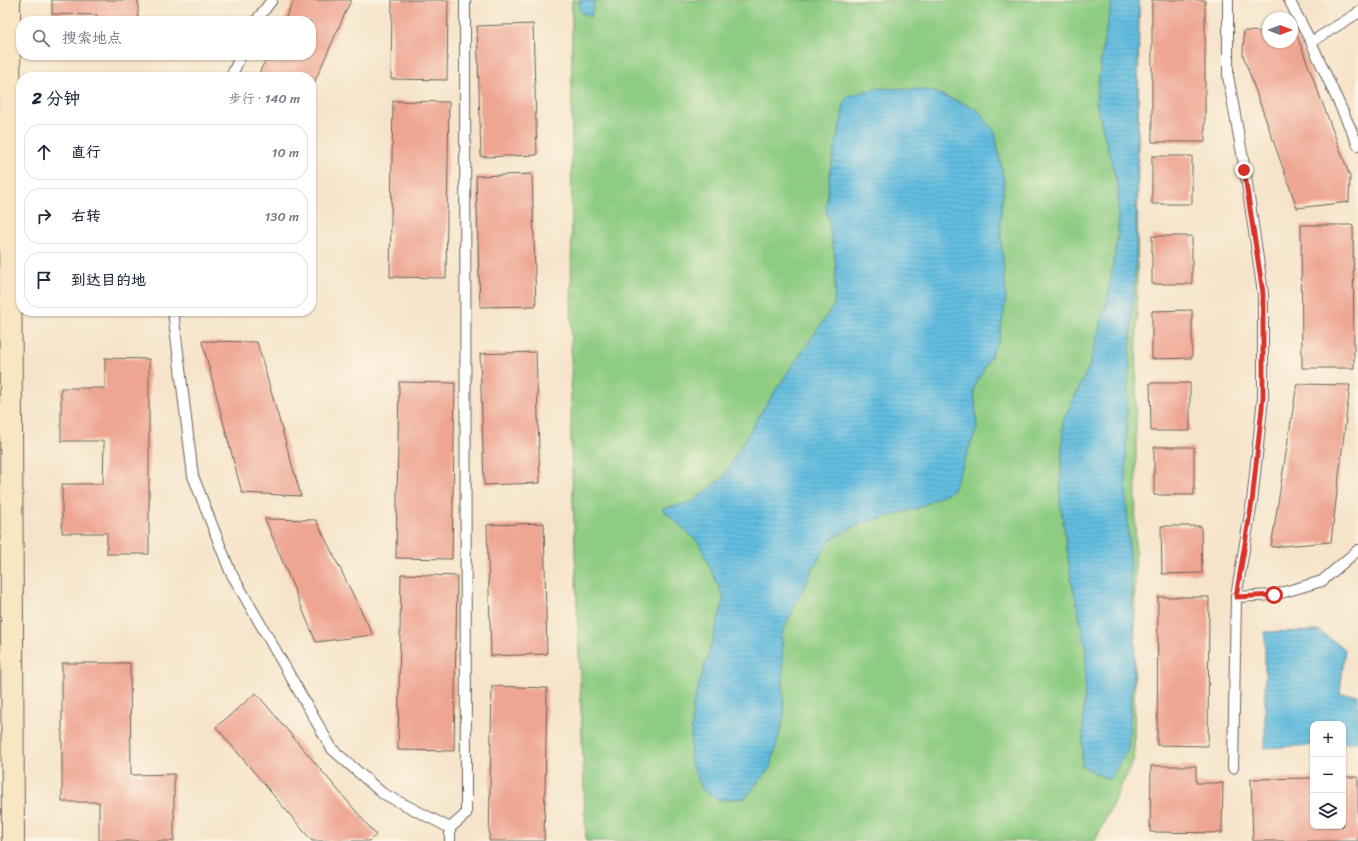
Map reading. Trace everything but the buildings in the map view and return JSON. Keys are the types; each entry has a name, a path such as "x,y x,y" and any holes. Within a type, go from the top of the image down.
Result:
{"street":[{"path":"9,0 13,841"}],"lane":[{"path":"260,16 272,0"},
{"path":"450,841 450,828 466,814 465,0"},
{"path":"1228,0 1228,76 1263,293 1263,398 1252,502 1236,597 1232,768"},
{"path":"1289,0 1311,42 1358,145"},
{"path":"1311,42 1358,12"},
{"path":"233,72 239,60"},
{"path":"174,316 193,476 230,571 332,749 382,793 450,828"},
{"path":"1236,597 1274,595 1322,581 1358,550"}],"green space":[{"path":"572,0 1139,0 1134,759 1095,841 586,841 571,448"}],"water":[{"path":"579,0 595,0 591,17 580,12"},
{"path":"1112,0 1139,0 1136,255 1127,402 1126,495 1135,646 1128,749 1109,780 1082,766 1086,647 1071,578 1060,501 1063,421 1090,364 1107,300 1118,235 1118,187 1096,102 1103,45"},
{"path":"878,88 929,90 977,109 995,132 1004,181 1000,223 1006,299 999,340 974,388 977,428 953,490 916,509 860,524 831,539 812,570 782,633 784,716 770,768 745,798 718,800 702,789 690,760 693,705 724,599 699,543 662,509 694,501 723,477 763,409 834,305 836,265 826,206 830,171 846,97"},
{"path":"1319,631 1345,649 1340,694 1358,695 1358,742 1346,743 1346,721 1310,721 1310,745 1265,748 1265,632"}],"route":[{"path":"1244,170 1263,293 1263,398 1252,502 1236,597 1274,595"}]}
